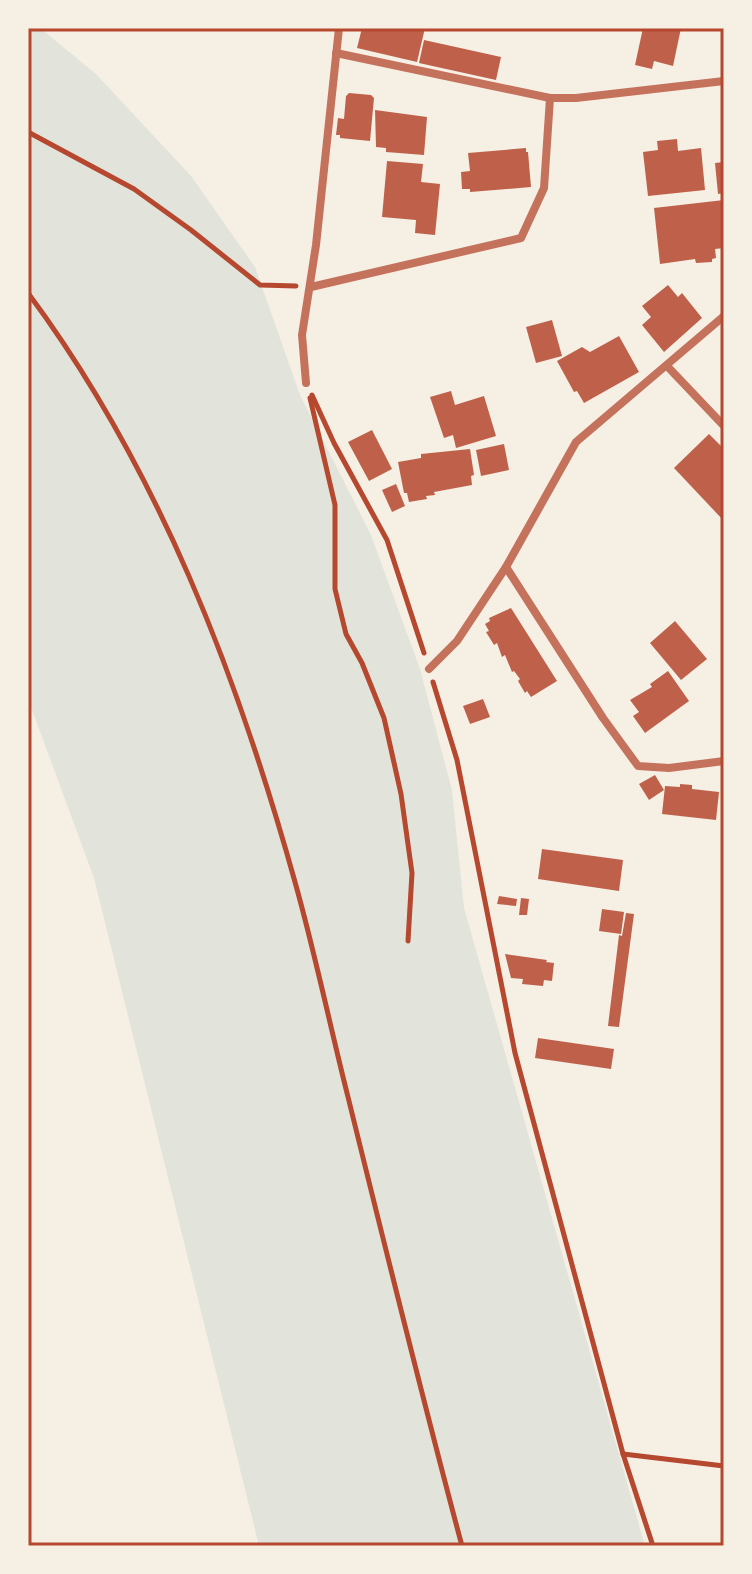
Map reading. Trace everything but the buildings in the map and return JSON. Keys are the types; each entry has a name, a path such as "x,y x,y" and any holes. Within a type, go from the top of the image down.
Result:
{"street":[{"path":"306,383 302,335 311,287 339,28"},
{"path":"336,53 550,98 576,98 724,81"},
{"path":"311,287 521,238 544,188 550,98"},
{"path":"429,669 457,641 506,567 576,442 724,316"},
{"path":"667,366 724,426"},
{"path":"506,567 603,718 638,766 669,768 724,761"}],"path":[{"path":"28,132 134,189 260,285 311,287"},
{"path":"28,293 98,399 162,514 186,568 264,777 296,885 382,1238 462,1546"},
{"path":"306,383 334,443 387,540 457,760 515,1053 623,1454 653,1546"},
{"path":"306,383 335,505 335,589 346,634 362,663 384,718 401,794 412,873 408,941"},
{"path":"623,1454 724,1466"}],"shaded area":[{"path":"28,28 40,28 96,74 191,176 255,267 300,395 371,535 420,669 452,790 464,908 645,1546 259,1546 94,878 28,699"}]}
